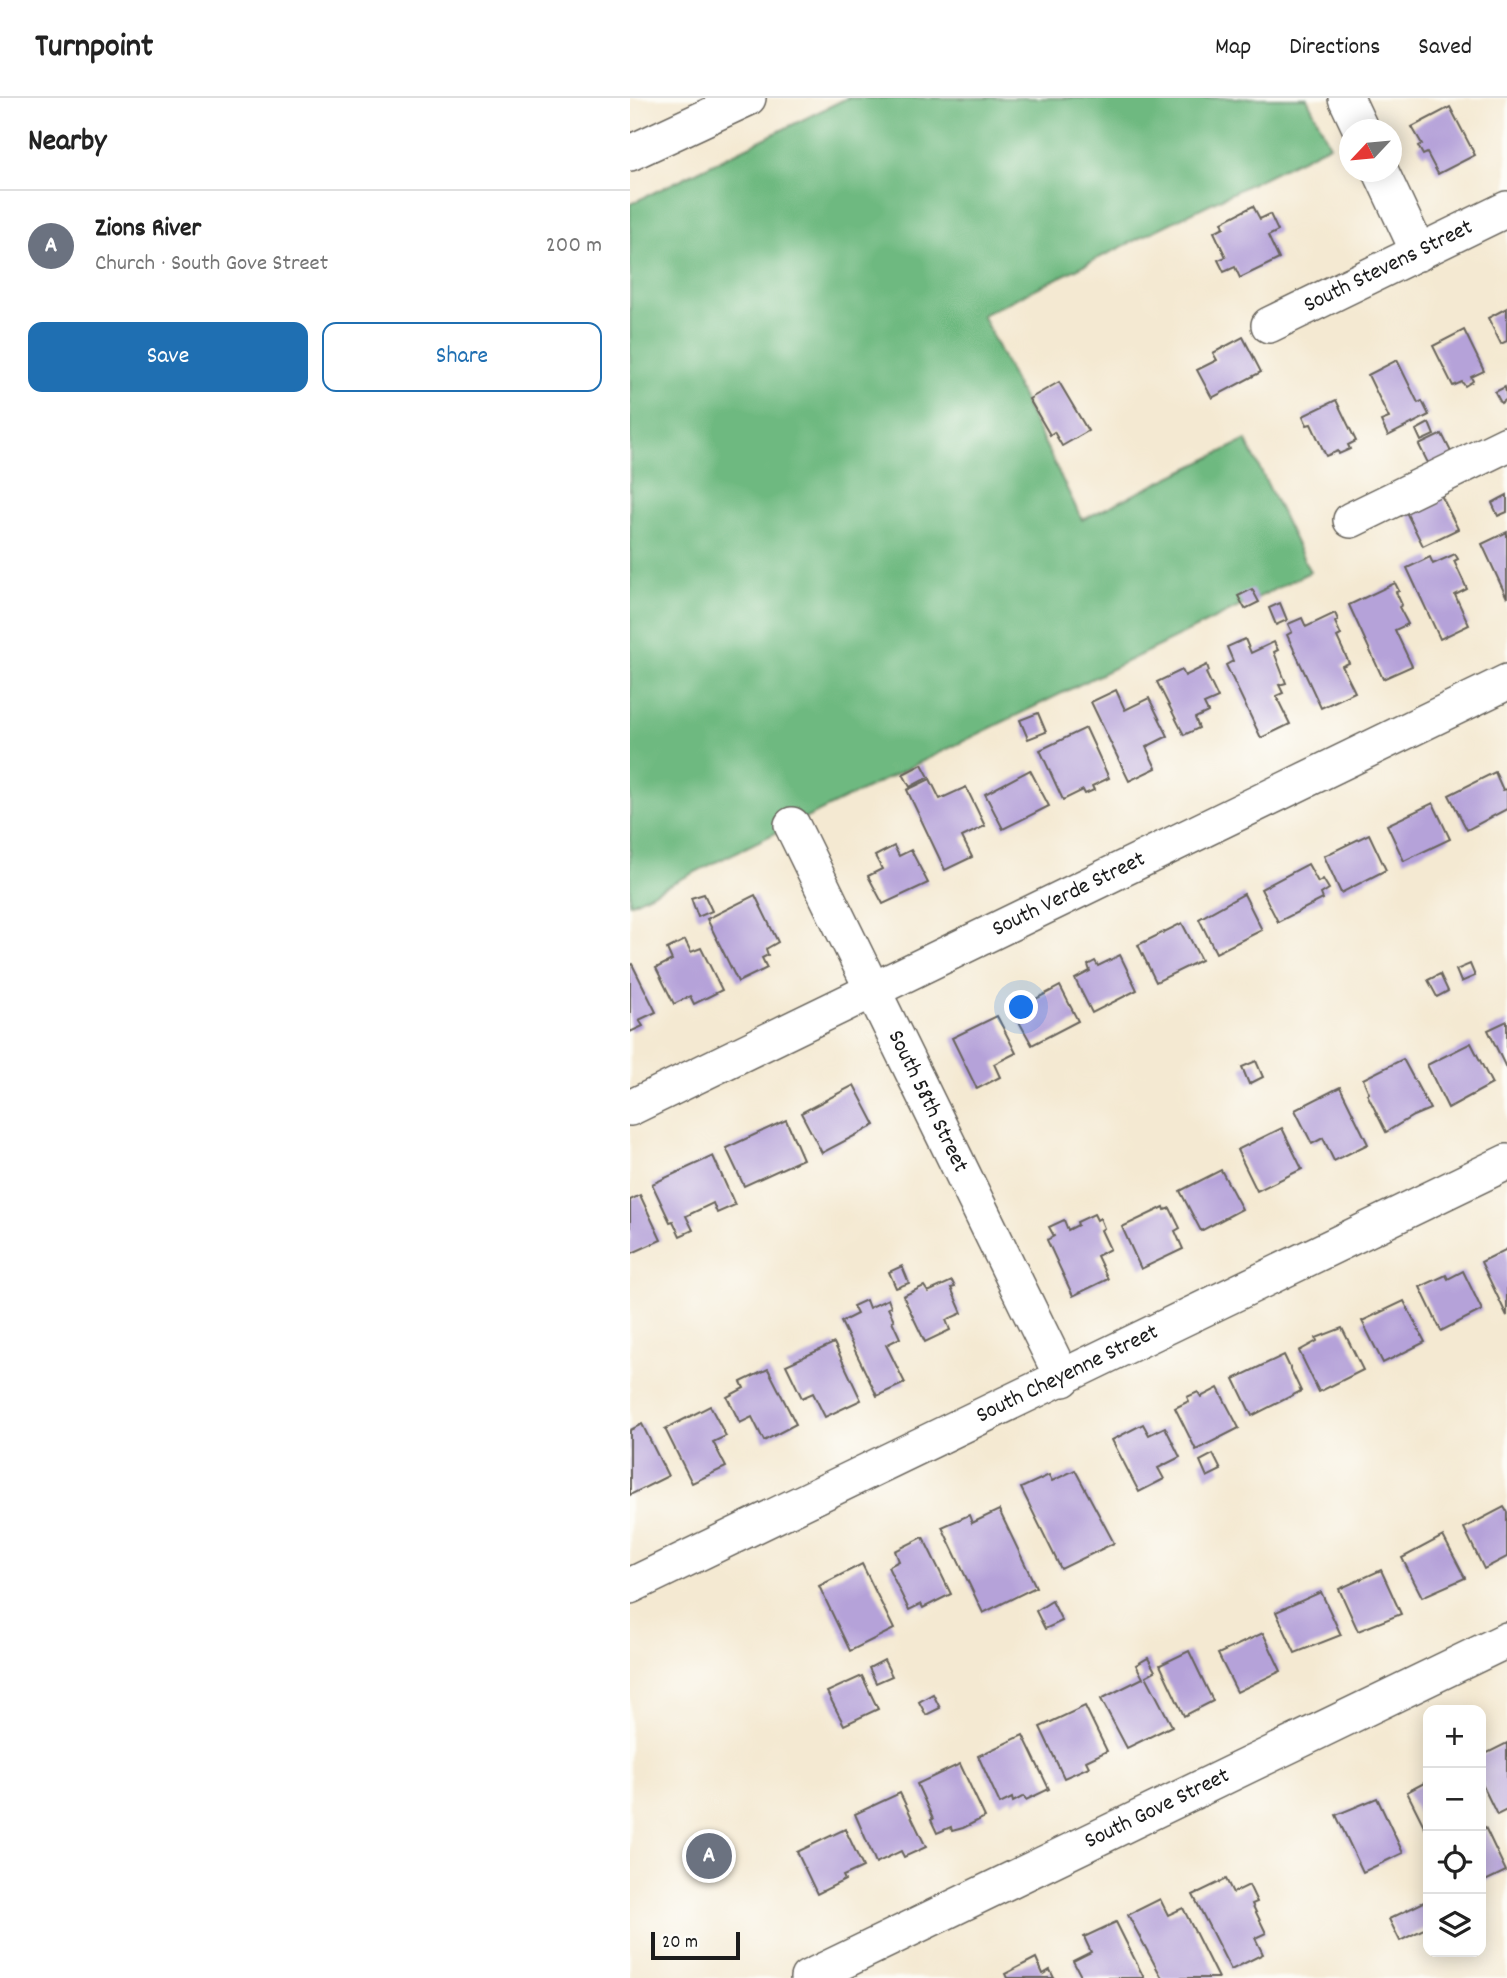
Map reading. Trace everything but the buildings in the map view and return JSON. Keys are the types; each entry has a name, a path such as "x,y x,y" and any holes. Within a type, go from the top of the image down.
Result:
{"street":[{"path":"630,153 748,98"},
{"path":"1346,98 1356,119"},
{"path":"1386,182 1419,253"},
{"name":"South Stevens Street","path":"1269,325 1507,209"},
{"path":"1351,520 1507,444"},
{"name":"South Verde Street","path":"630,1108 1507,682"},
{"name":"South 58th Street","path":"792,825 1063,1379"},
{"name":"South Cheyenne Street","path":"630,1586 1063,1379 1507,1162"},
{"name":"South Gove Street","path":"808,1978 1507,1640"}],"green space":[{"path":"847,98 1307,98 1330,145 982,315 1082,520 1246,440 1310,572 630,904 630,204"}],"place":[{"name":"Zions River","path":"709,1856"}]}
